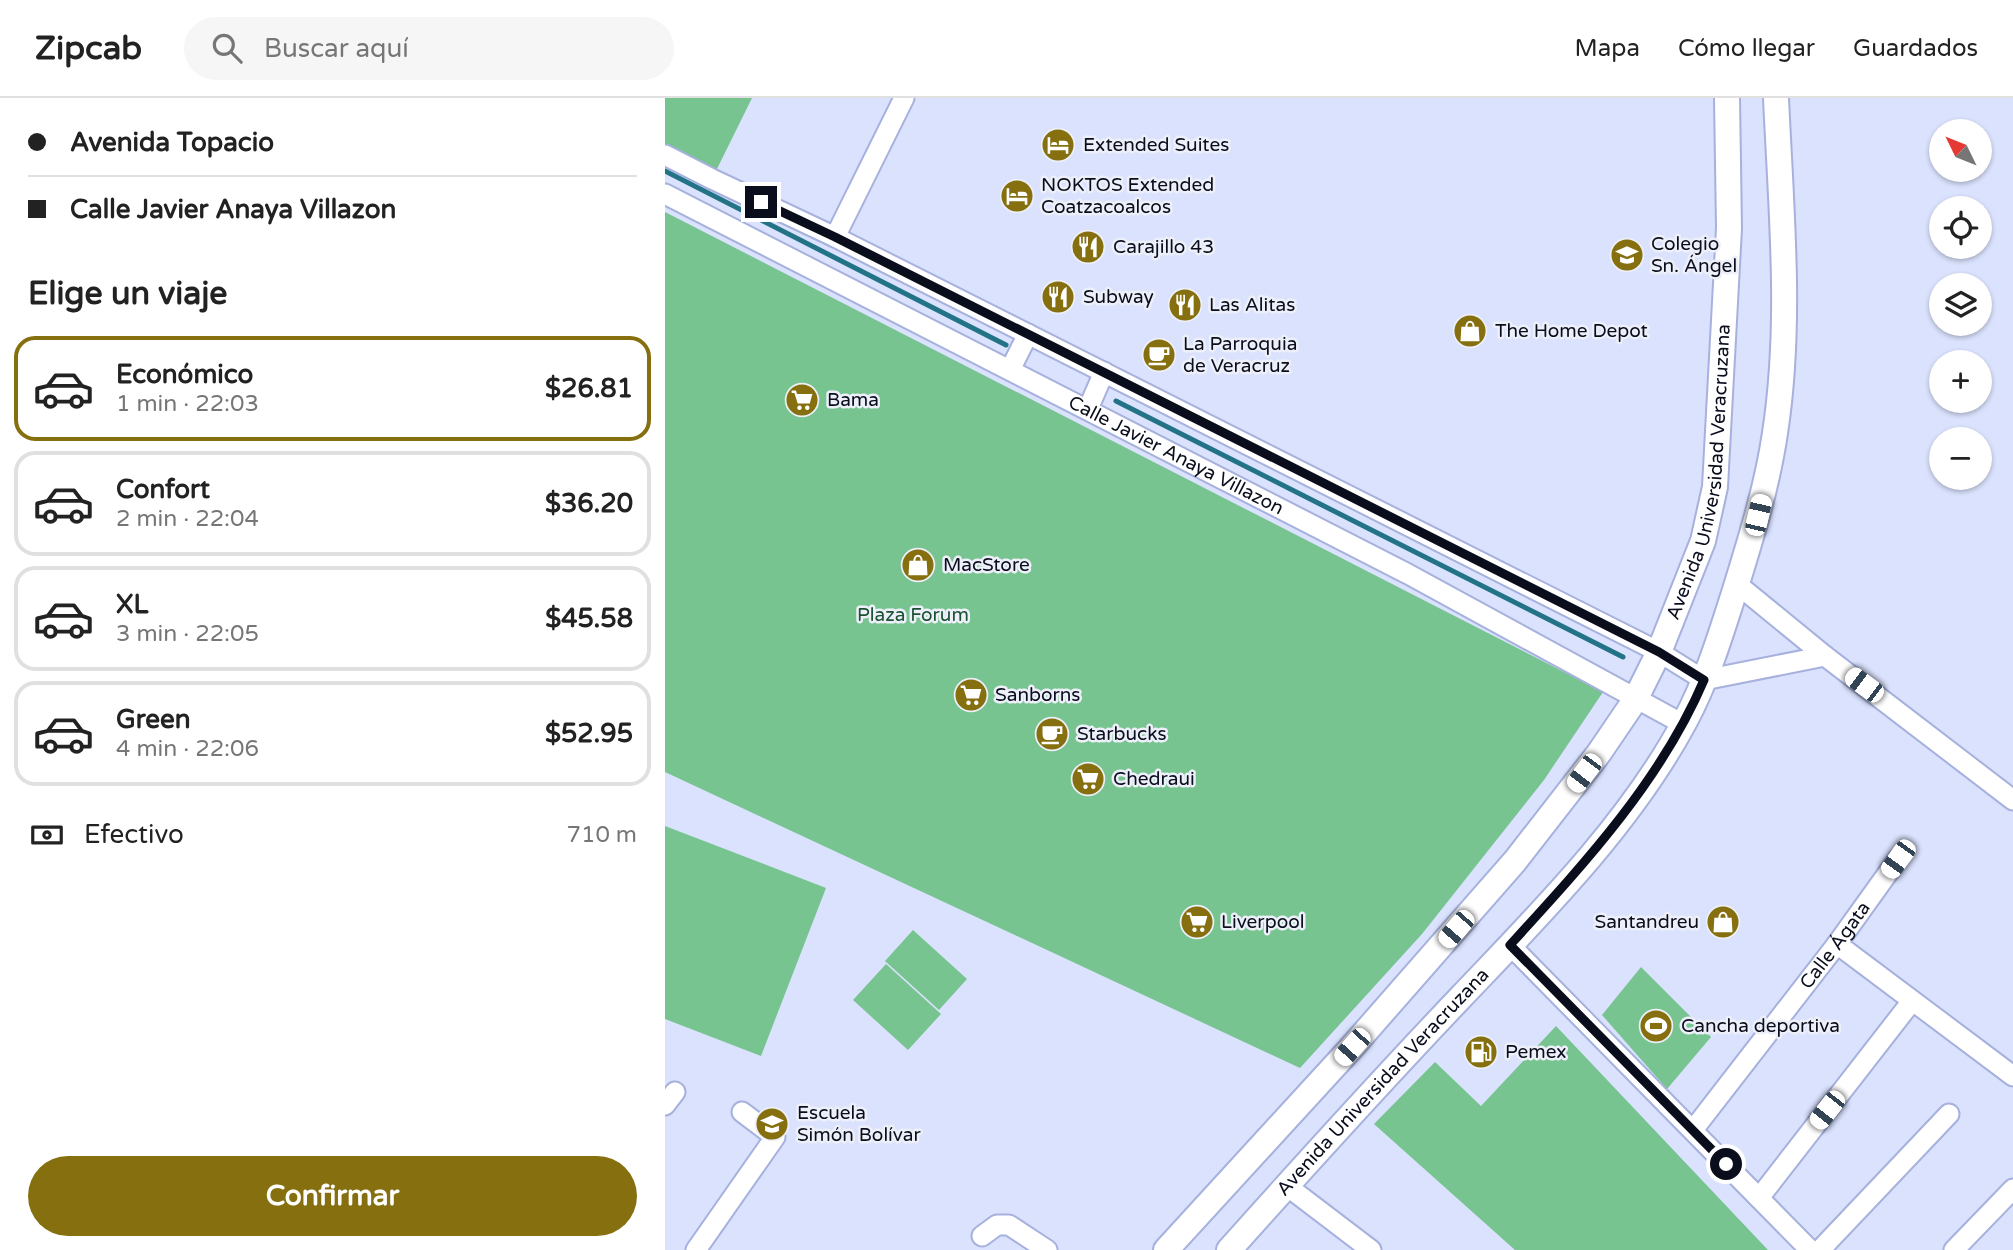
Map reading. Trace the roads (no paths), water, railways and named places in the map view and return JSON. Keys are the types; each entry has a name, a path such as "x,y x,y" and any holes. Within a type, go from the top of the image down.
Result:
{"main road":[{"name":"Avenida Universidad Veracruzana","path":"1166,1250 1335,1066 1507,870 1569,793 1635,700 1659,652 1703,541 1715,487 1729,228 1727,98"},
{"name":"Avenida Universidad Veracruzana","path":"1229,1250 1363,1100 1510,945 1618,821 1683,724 1704,680 1758,515 1775,433 1784,350 1785,263 1776,98"}],"street":[{"path":"835,237 904,98"},
{"path":"665,155 835,237 1659,652 1704,680 1825,656"},
{"name":"Calle Javier Anaya Villazon","path":"665,194 1408,573 1683,724"},
{"path":"1010,369 1028,334"},
{"path":"1088,410 1104,372"},
{"path":"1737,584 1825,656 2013,800"},
{"name":"Calle Ágata","path":"1693,1130 1837,944 1898,859"},
{"path":"1837,944 2013,1076"},
{"path":"1510,945 1810,1250"},
{"path":"1759,1198 1912,1001"},
{"path":"696,1250 775,1136 742,1112"},
{"path":"1820,1250 1949,1114"},
{"path":"1287,1186 1371,1250"},
{"path":"1954,1250 2013,1189"},
{"path":"982,1236 997,1225 1003,1224 1036,1247"}],"waterway":[{"path":"665,171 1006,345"},
{"path":"1116,401 1623,657"}],"place":[{"name":"Extended Suites","path":"1058,145"},
{"name":"NOKTOS Extended Coatzacoalcos","path":"1017,196"},
{"name":"Carajillo 43","path":"1088,247"},
{"name":"Colegio Sn. Ángel","path":"1627,255"},
{"name":"Subway","path":"1058,297"},
{"name":"Las Alitas","path":"1185,305"},
{"name":"The Home Depot","path":"1470,331"},
{"name":"La Parroquia de Veracruz","path":"1159,355"},
{"name":"Bama","path":"802,400"},
{"name":"MacStore","path":"918,565"},
{"name":"Sanborns","path":"971,695"},
{"name":"Starbucks","path":"1052,734"},
{"name":"Chedraui","path":"1088,779"},
{"name":"Liverpool","path":"1197,922"},
{"name":"Santandreu","path":"1723,922"},
{"name":"Cancha deportiva","path":"1656,1026"},
{"name":"Pemex","path":"1481,1052"},
{"name":"Escuela Simón Bolívar","path":"772,1124"}],"park label":[{"name":"Plaza Forum","path":"913,615"}]}
